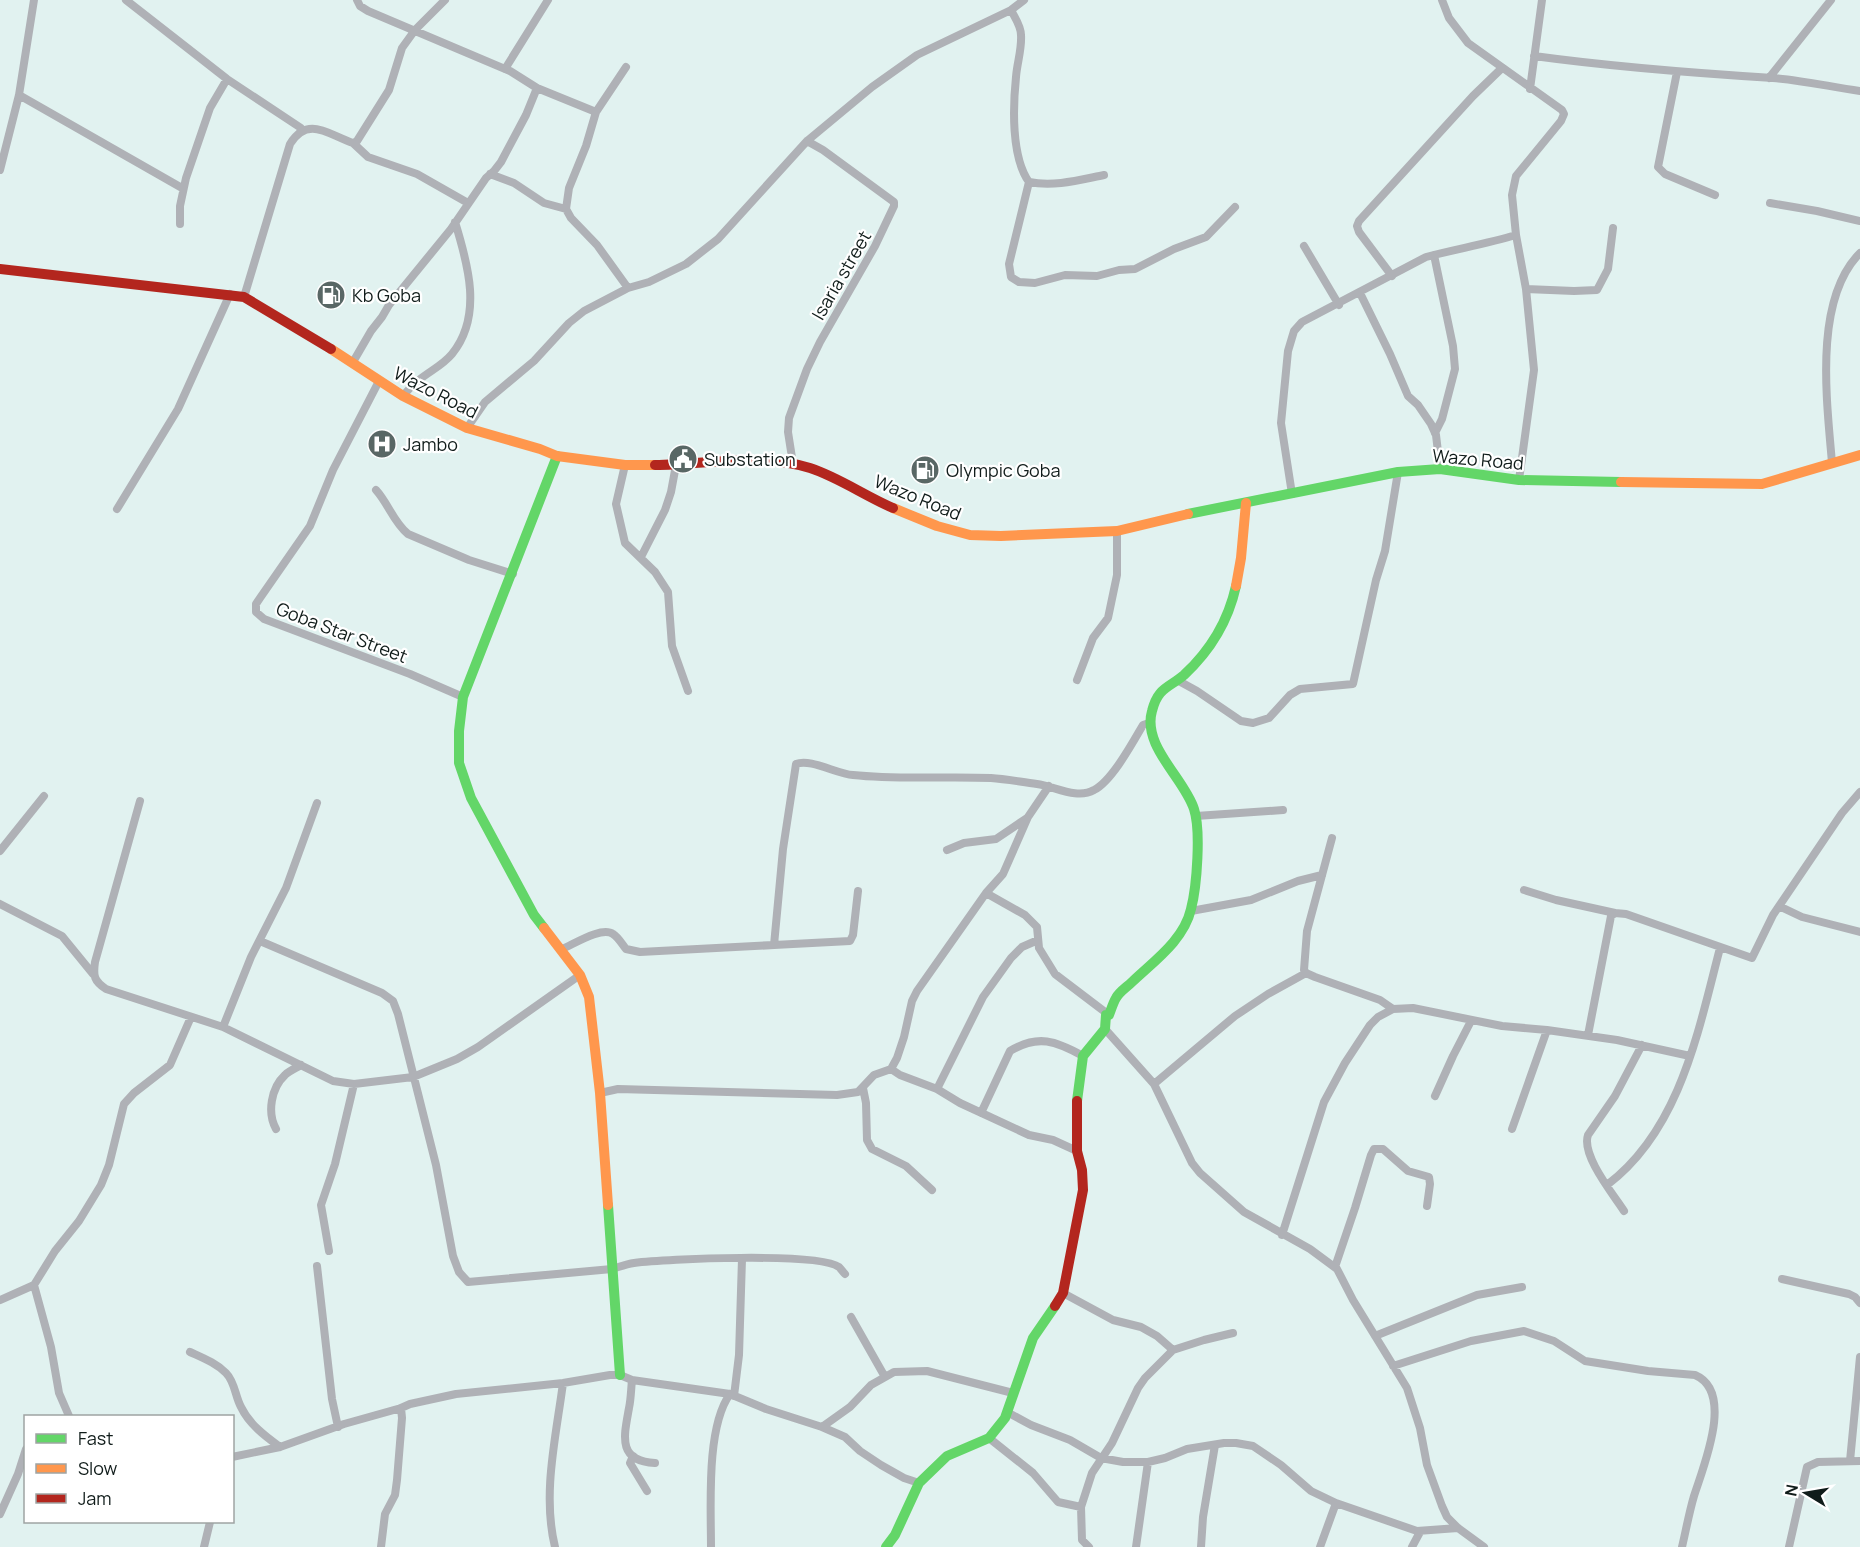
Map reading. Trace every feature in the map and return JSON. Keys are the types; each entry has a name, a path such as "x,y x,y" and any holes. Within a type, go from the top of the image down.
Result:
{"street":[{"path":"0,170 19,94 34,0"},
{"path":"126,0 227,79 301,128 300,132"},
{"path":"357,0 360,6 368,11 506,69 537,88 596,112"},
{"path":"352,143 361,137 389,90 402,48 415,30 445,0"},
{"path":"506,69 546,7 548,0"},
{"path":"467,428 485,402 534,361 569,323 584,311 628,288 649,282 686,264 718,239 807,141 872,87 916,55 1011,10 1024,0"},
{"path":"1442,0 1449,18 1468,43 1562,110 1564,116 1516,176 1512,195 1516,235 1526,289 1534,370 1519,480"},
{"path":"1530,89 1542,0"},
{"path":"1769,78 1831,0"},
{"path":"1011,10 1022,35 1016,77 1016,138 1022,172 1029,182 1040,184 1063,183 1104,175"},
{"path":"1534,56 1607,66 1769,78 1860,90"},
{"path":"626,67 596,112 586,146 569,188 566,209 571,218 597,245 628,288"},
{"path":"1392,276 1359,232 1357,226 1359,221 1473,96 1502,68"},
{"path":"1677,72 1658,167 1665,174 1715,195"},
{"path":"180,224 183,188 210,108 227,79"},
{"path":"353,362 370,331 389,305 501,162 526,115 537,88"},
{"path":"19,94 183,188"},
{"path":"244,297 290,144 300,132 307,129 323,129 352,143 368,157 417,174 468,203"},
{"name":"Isaria street","path":"793,464 788,432 789,418 807,369 875,246 894,206 894,202 823,150 807,141"},
{"path":"490,174 514,183 544,203 566,209"},
{"path":"1029,182 1009,264 1011,277 1019,282 1035,283 1065,275 1098,276 1119,270 1135,269 1166,253 1206,237 1235,207"},
{"path":"1770,203 1860,221"},
{"path":"403,396 420,379 440,366 452,354 462,337 470,308 470,279 455,222"},
{"path":"1526,289 1597,290 1608,269 1613,228"},
{"path":"1292,494 1281,423 1288,351 1294,331 1302,322 1360,294 1426,257 1480,246 1516,235"},
{"path":"1304,246 1339,304"},
{"path":"1832,463 1826,392 1827,341 1839,283 1848,266 1860,253"},
{"path":"1434,255 1453,346 1455,369 1442,419 1435,433"},
{"name":"Wazo Road","path":"0,269 244,297 353,362 403,396 467,428 557,456 625,465 676,465 735,459 793,464 812,469 884,504 937,526 970,535 1001,536 1117,531 1168,518 1398,472 1440,469 1519,480 1753,485 1860,455"},
{"path":"117,509 178,409 230,294"},
{"path":"1360,294 1408,396 1427,416 1435,433 1440,469"},
{"name":"Goba Star Street","path":"379,381 333,470 310,526 256,604 256,612 264,619 410,674 463,697"},
{"path":"557,456 513,574 463,697 459,731 459,764 471,798 534,915 580,975 589,997 600,1093 620,1375"},
{"path":"625,465 616,504 625,543 663,582 668,592 672,646 688,691"},
{"path":"641,557 665,510 676,465"},
{"path":"1177,680 1240,721 1253,723 1269,718 1290,695 1300,689 1353,684 1385,550 1398,472"},
{"path":"376,490 385,500 402,529 408,534 469,560 513,574"},
{"path":"886,1547 896,1535 919,1483 947,1456 989,1438 998,1428 1007,1412 1033,1338 1063,1293 1083,1190 1077,1152 1077,1090 1083,1056 1105,1029 1106,1014 1109,1014 1116,997 1178,938 1191,911 1195,889 1196,816 1193,806 1151,735 1149,723 1154,703 1168,685 1177,680 1213,644 1229,616 1244,546 1246,503"},
{"path":"1077,680 1093,638 1108,618 1117,575 1117,531"},
{"path":"774,945 783,849 796,764 803,762 862,776 993,778 1049,786 1083,794 1096,790 1114,771 1143,725 1149,723"},
{"path":"600,1093 618,1089 837,1095 858,1092 874,1075 891,1069 904,1037 912,1000 917,991 986,893 1003,874 1028,817 1049,786"},
{"path":"1524,890 1556,900 1626,914 1752,958 1779,906 1835,822 1860,792"},
{"path":"0,851 44,796"},
{"path":"93,974 99,944 140,801"},
{"path":"223,1027 251,957 286,888 317,804"},
{"path":"1196,816 1283,810"},
{"path":"946,850 964,843 996,839 1028,817"},
{"path":"1306,973 1304,965 1307,931 1332,838"},
{"path":"1191,911 1251,900 1298,881 1323,875"},
{"path":"562,949 591,935 608,932 615,934 626,949 640,952 850,941 853,935 858,891"},
{"path":"986,893 1025,915 1037,927 1039,948 1054,975 1109,1014"},
{"path":"0,904 62,936 93,974 97,983 106,989 223,1027 333,1081 354,1084 413,1077 457,1059 478,1047 580,975"},
{"path":"1779,906 1802,917 1860,932"},
{"path":"1588,1035 1611,916 1615,913"},
{"path":"937,1089 983,997 1017,952 1022,947 1038,940"},
{"path":"260,941 382,993 393,1001 404,1034 436,1165 453,1256 459,1272 468,1282 612,1269 631,1263 784,1257 838,1266 845,1274"},
{"path":"1607,1185 1642,1154 1658,1131 1690,1056 1720,948"},
{"path":"1154,1084 1235,1016 1306,973 1380,1000 1393,1009"},
{"path":"1282,1235 1324,1102 1345,1063 1370,1025 1378,1017 1393,1009 1413,1008 1471,1021 1588,1035 1690,1056"},
{"path":"0,1300 34,1285 55,1251 79,1221 101,1185 110,1165 124,1104 134,1093 170,1065 191,1017"},
{"path":"1435,1096 1471,1021"},
{"path":"1105,1029 1154,1084 1192,1163 1200,1173 1245,1212 1310,1249 1335,1267 1407,1388 1416,1413 1426,1465 1447,1517 1484,1547"},
{"path":"1512,1129 1547,1030"},
{"path":"981,1113 1010,1051 1033,1040 1060,1043 1083,1056"},
{"path":"1624,1210 1593,1162 1586,1141 1615,1096 1642,1045"},
{"path":"276,1129 271,1120 270,1110 279,1083 285,1074 302,1065"},
{"path":"891,1069 900,1075 937,1089 1029,1135 1053,1140 1077,1152"},
{"path":"328,1251 321,1205 333,1170 354,1084"},
{"path":"863,1088 866,1102 867,1140 873,1149 906,1166 932,1190"},
{"path":"1335,1267 1374,1149 1383,1149 1408,1171 1429,1176 1427,1206"},
{"path":"711,1547 711,1481 716,1435 722,1409 732,1395 739,1355 742,1259"},
{"path":"317,1266 332,1399 338,1426"},
{"path":"1782,1279 1849,1294 1860,1303"},
{"path":"34,1285 51,1347 59,1393 69,1415"},
{"path":"1375,1336 1477,1295 1522,1287"},
{"path":"1063,1293 1113,1320 1141,1327 1157,1336 1173,1350"},
{"path":"851,1317 885,1377"},
{"path":"1393,1366 1471,1341 1526,1331 1554,1341 1585,1361 1701,1377 1710,1390 1714,1420 1712,1438 1691,1507 1682,1547"},
{"path":"1089,1547 1082,1540 1081,1507 1092,1473 1112,1443 1138,1388 1173,1350 1233,1333"},
{"path":"190,1352 213,1362 228,1374 240,1406 251,1422 263,1435 280,1447"},
{"path":"1850,1461 1860,1357"},
{"path":"822,1427 850,1407 871,1386 894,1372 927,1371 1013,1393"},
{"path":"234,1457 280,1447 410,1404 456,1394 620,1375 632,1380 732,1395 766,1409 822,1427 844,1437 881,1465 904,1478 919,1483"},
{"path":"632,1380 624,1437 627,1450 641,1461 655,1463"},
{"path":"555,1547 551,1533 549,1504 563,1383"},
{"path":"381,1547 385,1514 395,1495 398,1480 401,1408"},
{"path":"1007,1412 1031,1425 1070,1440 1101,1458 1123,1462 1148,1462 1187,1449 1215,1445 1236,1443 1256,1447 1311,1491 1336,1503 1420,1532 1458,1528"},
{"path":"989,1438 1033,1473 1058,1502 1081,1507"},
{"path":"1201,1547 1203,1517 1215,1445"},
{"path":"0,1513 24,1455"},
{"path":"633,1456 630,1464 647,1491"},
{"path":"1789,1547 1807,1467 1818,1462 1860,1461"},
{"path":"1136,1547 1148,1462"},
{"path":"1320,1547 1336,1503"},
{"path":"204,1547 210,1523"},
{"path":"1412,1547 1420,1532"}],"traffic: fast":[{"path":"544,928 534,915 471,798 459,763 459,731 463,697 557,456"},
{"path":"1188,514 1398,472 1440,469 1519,480 1621,482"},
{"path":"1077,1101 1083,1056 1105,1029 1106,1015 1109,1015 1116,998 1175,940 1182,931 1191,909 1197,858 1196,818 1189,797 1158,749 1153,737 1152,711 1161,692 1194,665 1217,635 1228,612 1236,586"},
{"path":"608,1205 620,1375"},
{"path":"886,1547 895,1535 919,1483 947,1456 989,1438 1005,1418 1033,1338 1055,1306"}],"traffic: slow":[{"path":"331,349 403,396 467,428 557,456 625,465 655,465"},
{"path":"1621,482 1762,484 1860,455"},
{"path":"1236,586 1246,503"},
{"path":"893,508 937,526 970,535 1001,536 1117,531 1188,514"},
{"path":"544,928 580,975 589,997 600,1093 608,1205"}],"traffic: jam":[{"path":"0,269 244,297 331,349"},
{"path":"655,465 732,460 791,463 841,481 893,508"},
{"path":"1055,1306 1063,1293 1083,1190 1082,1170 1077,1151 1077,1101"}],"place":[{"name":"Kb Goba","path":"331,295"},
{"name":"Jambo","path":"382,444"},
{"name":"Substation","path":"683,459"},
{"name":"Olympic Goba","path":"925,470"}]}
